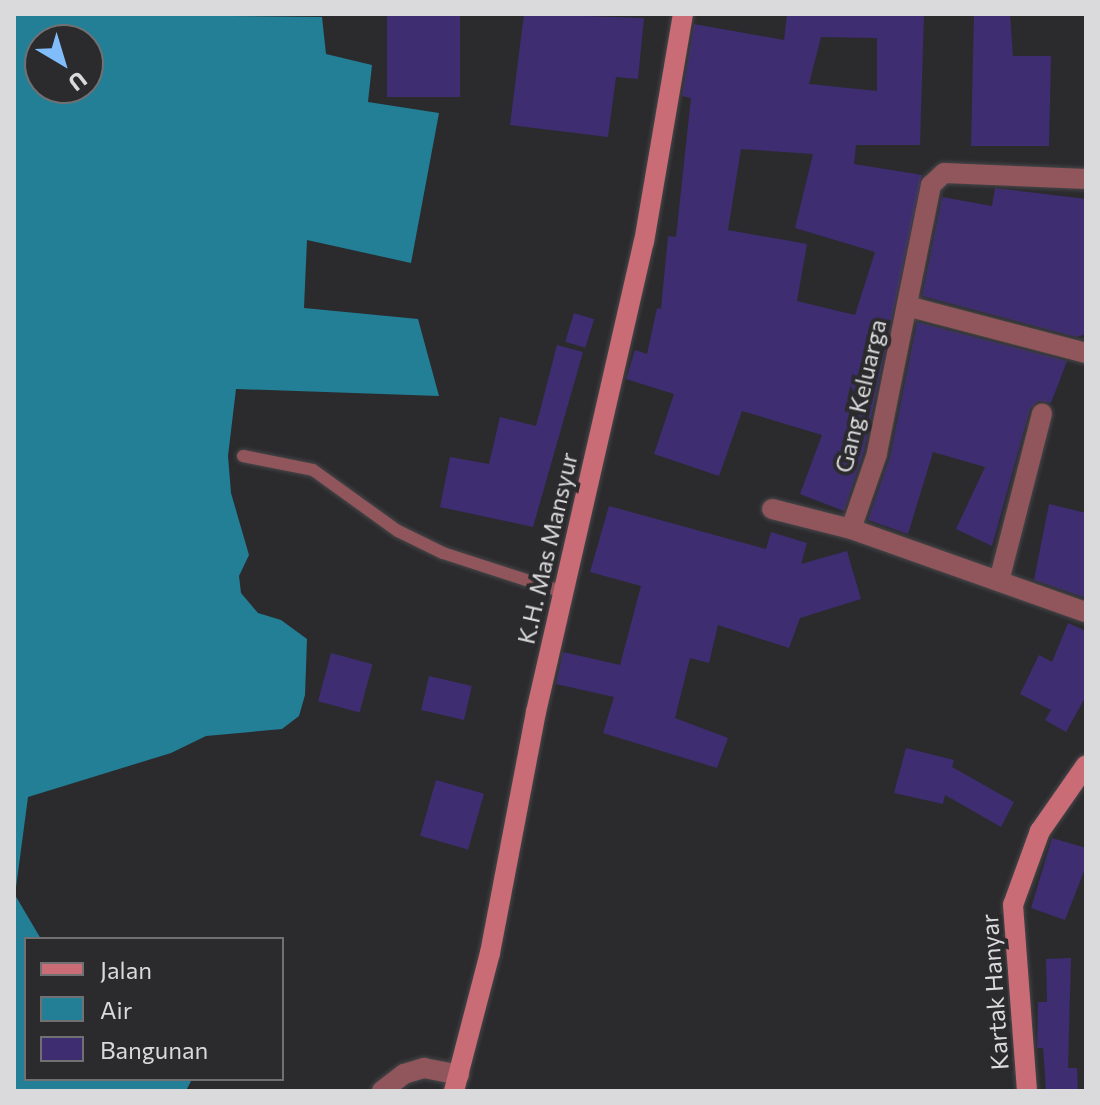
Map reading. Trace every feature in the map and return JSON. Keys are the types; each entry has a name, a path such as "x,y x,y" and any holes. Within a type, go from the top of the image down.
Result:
{"main road":[{"name":"K.H. Mas Mansyur","path":"456,1083 490,953 536,712 644,242 683,14"},
{"name":"Kartak Hanyar","path":"1027,1091 1013,905 1047,818 1086,765"}],"street":[{"name":"Gang Keluarga","path":"851,529 877,454 937,176 1086,179"},
{"path":"907,306 1086,353"},
{"path":"999,581 1042,413"},
{"path":"772,509 851,529 1086,612"},
{"path":"382,1091 404,1074 424,1068 456,1083"}],"lane":[{"path":"243,456 313,470 398,531 443,553 563,592"}],"water":[{"path":"14,14 322,17 326,54 372,65 368,102 439,113 411,263 307,240 304,308 418,319 439,396 236,389 228,456 231,493 249,555 239,576 241,593 258,613 281,620 307,639 305,695 299,716 282,729 206,736 171,753 28,797 15,895 40,937 24,937 24,1081 191,1081 186,1091 14,1091"}],"building":[{"path":"387,14 460,14 460,97 387,97"},
{"path":"524,14 644,18 638,79 616,77 608,137 510,125"},
{"path":"787,14 924,14 920,145 856,145 854,164 922,175 864,451 844,511 800,494 822,435 742,411 719,476 654,454 674,394 626,379 635,350 647,354 657,308 661,309 668,236 676,237 691,98 682,96 694,24 784,40","holes":["821,37 877,38 877,91 809,84","741,149 813,154 795,228 875,252 855,315 797,301 807,244 728,230"]},
{"path":"974,14 1010,14 1013,56 1051,56 1049,146 971,146"},
{"path":"995,188 1086,199 1086,334 1076,337 922,296 942,197 992,206"},
{"path":"574,313 594,319 585,348 565,342"},
{"path":"917,322 1067,361 1051,403 1038,401 1030,409 992,546 956,529 985,467 933,452 908,534 868,520 890,457"},
{"path":"557,345 583,352 533,527 440,507 450,457 489,464 500,417 536,426"},
{"path":"1049,504 1086,513 1086,598 1034,580"},
{"path":"609,506 766,549 771,532 807,543 801,564 847,551 861,599 800,618 789,648 718,625 709,663 690,658 675,718 728,738 717,768 603,733 614,697 556,684 563,652 620,665 641,586 590,572"},
{"path":"1068,623 1086,631 1086,696 1066,732 1045,720 1051,710 1020,694 1039,655 1052,662"},
{"path":"331,653 373,664 360,712 318,701"},
{"path":"429,676 472,686 464,720 421,710"},
{"path":"906,748 954,760 952,767 1014,802 1001,827 945,795 943,804 894,793"},
{"path":"436,780 484,794 468,850 420,836"},
{"path":"1052,838 1086,848 1086,866 1065,920 1031,908"},
{"path":"1071,958 1068,1068 1077,1068 1078,1091 1046,1091 1043,1048 1037,1048 1038,1002 1047,1002 1046,959"}]}
